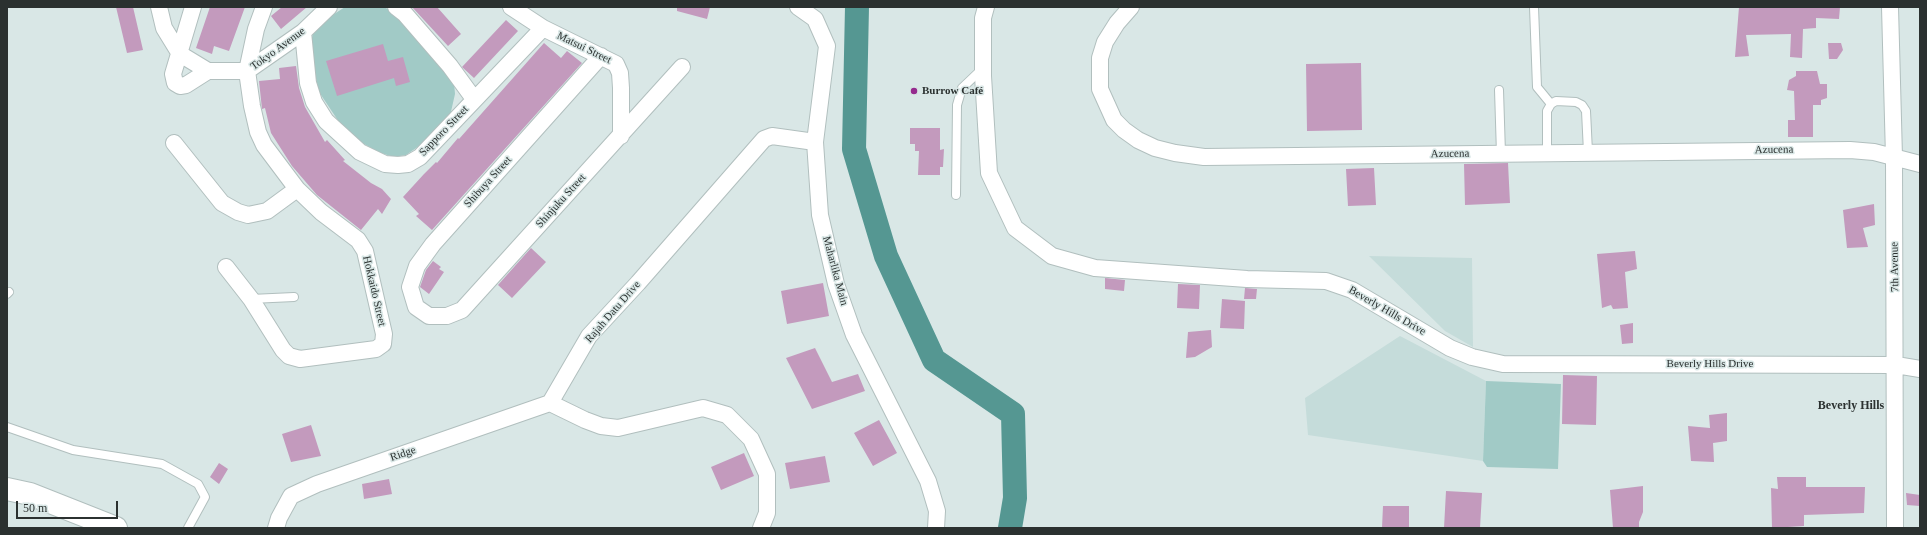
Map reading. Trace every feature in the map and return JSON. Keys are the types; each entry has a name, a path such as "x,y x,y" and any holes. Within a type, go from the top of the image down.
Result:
{"main road":[{"path":"7,489 30,494 116,528"}],"street":[{"path":"159,7 164,28 180,54 208,71 186,86 180,86 175,83 173,74 180,54 193,7"},
{"name":"Hokkaido Street","path":"226,267 251,299 283,350 289,356 300,359 376,348 382,344 384,334 365,251 358,240 321,212 296,189 264,145 258,132 252,106 247,71 256,30 264,7"},
{"name":"Tokyo Avenue","path":"208,71 247,71 303,32 330,7"},
{"path":"396,7 406,14 450,66 474,99"},
{"name":"Matsui Street","path":"511,7 542,28 616,64 620,73 622,109 621,136"},
{"name":"Maharlika Main","path":"798,7 815,19 827,46 815,142 820,215 836,284 854,335 928,481 937,511 936,528"},
{"name":"Beverly Hills Drive","path":"986,7 983,18 983,69 990,173 1015,228 1052,256 1095,268 1247,279 1326,281 1352,290 1450,348 1472,357 1503,364 1896,365 1920,369"},
{"name":"Azucena","path":"1131,7 1117,23 1105,42 1100,58 1100,89 1114,120 1138,140 1155,148 1175,153 1204,157 1850,150 1874,152 1920,164"},
{"name":"7th Avenue","path":"1890,7 1894,157 1896,365 1895,528"},
{"name":"Sapporo Street","path":"303,32 308,83 314,102 326,121 360,152 385,164 408,164 420,157 542,28"},
{"name":"Shibuya Street","path":"429,316 416,307 410,287 417,266 433,244 601,56"},
{"name":"Shinjuku Street","path":"429,316 447,316 462,310 682,67"},
{"name":"Rajah Datu Drive","path":"550,403 590,336 764,139 772,136 815,142"},
{"path":"174,143 222,203 238,212 248,215 267,211 296,189"},
{"path":"550,403 601,426 618,428 703,408 727,415 751,439 767,474 767,513 762,528"},
{"name":"Ridge","path":"276,528 278,518 291,496 317,484 550,403"}],"lane":[{"path":"1534,7 1537,87 1551,104"},
{"path":"956,195 957,105 962,88 983,69"},
{"path":"1499,90 1501,154"},
{"path":"1547,153 1547,110 1551,104 1556,101 1576,102 1586,111 1588,152"},
{"path":"251,299 294,297"},
{"path":"7,427 73,450 162,464 198,484 204,497 188,528"}],"shaded area":[{"path":"345,7 384,7 399,15 454,82 455,94 450,116 419,146 406,155 394,157 381,153 364,144 341,125 319,92 313,65 311,43 314,27"},
{"path":"1369,256 1472,258 1473,347 1445,331"},
{"path":"1400,336 1486,381 1483,461 1308,435 1305,398"},
{"path":"1486,381 1561,384 1558,469 1487,467 1483,461"}],"building":[{"path":"116,7 133,7 143,50 127,53"},
{"path":"210,7 245,7 229,51 214,46 212,54 196,48"},
{"path":"282,7 307,7 281,29 271,16"},
{"path":"412,7 437,7 461,34 448,46"},
{"path":"677,7 710,7 707,19 677,11"},
{"path":"1739,7 1840,7 1839,19 1816,18 1816,28 1803,29 1802,58 1790,57 1791,34 1746,35 1749,56 1735,57"},
{"path":"506,20 518,31 474,78 462,67"},
{"path":"544,43 561,58 567,51 582,63 432,230 416,216 419,214 403,197 436,162 437,163 458,138 459,139"},
{"path":"1828,43 1841,43 1843,50 1837,59 1829,59"},
{"path":"383,44 388,61 403,57 410,82 396,86 394,78 337,96 326,61"},
{"path":"1361,63 1362,130 1307,131 1306,64"},
{"path":"296,66 299,88 305,107 325,142 327,140 345,160 343,161 371,183 382,189 391,199 382,214 378,209 361,230 317,195 292,166 271,133 265,108 262,109 259,81 280,79 279,68"},
{"path":"1796,71 1817,71 1820,84 1827,84 1827,98 1821,100 1821,105 1813,105 1813,137 1788,137 1788,120 1795,120 1794,91 1787,90 1789,80 1796,76"},
{"path":"910,128 940,128 940,150 944,149 943,167 940,167 940,175 918,175 919,151 915,151 915,144 910,144"},
{"path":"1508,163 1510,203 1465,205 1464,164"},
{"path":"1374,168 1376,205 1348,206 1346,169"},
{"path":"1874,204 1875,225 1863,228 1868,247 1847,248 1843,210"},
{"path":"531,248 546,262 512,298 498,285"},
{"path":"1635,251 1637,269 1625,272 1628,308 1613,309 1611,305 1602,308 1597,254"},
{"path":"433,261 441,267 439,269 444,272 429,294 420,287 426,270"},
{"path":"1105,278 1125,280 1124,291 1105,289"},
{"path":"823,283 829,316 787,324 781,291"},
{"path":"1178,284 1200,285 1199,309 1177,308"},
{"path":"1245,288 1257,289 1256,299 1244,299"},
{"path":"1222,299 1245,301 1244,329 1220,328"},
{"path":"1633,323 1633,343 1622,344 1620,325"},
{"path":"1211,330 1212,347 1195,357 1186,358 1188,332"},
{"path":"815,348 832,382 858,374 865,391 812,409 786,358"},
{"path":"1563,375 1597,376 1596,425 1562,424"},
{"path":"1727,413 1727,441 1713,443 1714,462 1691,461 1688,426 1710,428 1709,415"},
{"path":"879,420 897,453 873,466 854,433"},
{"path":"311,425 321,456 291,462 282,434"},
{"path":"744,453 754,476 721,490 711,467"},
{"path":"825,456 830,482 790,489 785,463"},
{"path":"219,463 228,469 219,484 210,477"},
{"path":"1777,477 1806,477 1806,487 1865,487 1864,513 1804,515 1804,526 1772,528 1771,488 1778,489"},
{"path":"389,479 392,494 364,499 362,484"},
{"path":"1643,486 1643,512 1639,522 1639,528 1613,528 1610,490"},
{"path":"1446,491 1482,493 1480,528 1444,528"},
{"path":"1906,493 1920,495 1920,506 1907,505"},
{"path":"1383,506 1409,506 1409,528 1382,528"}],"waterway":[{"path":"857,7 854,149 886,256 934,360 1013,414 1015,498 1010,528"}],"place":[{"name":"Burrow Café","path":"914,91"}],"district":[{"name":"Beverly Hills","path":"1851,406"}]}
